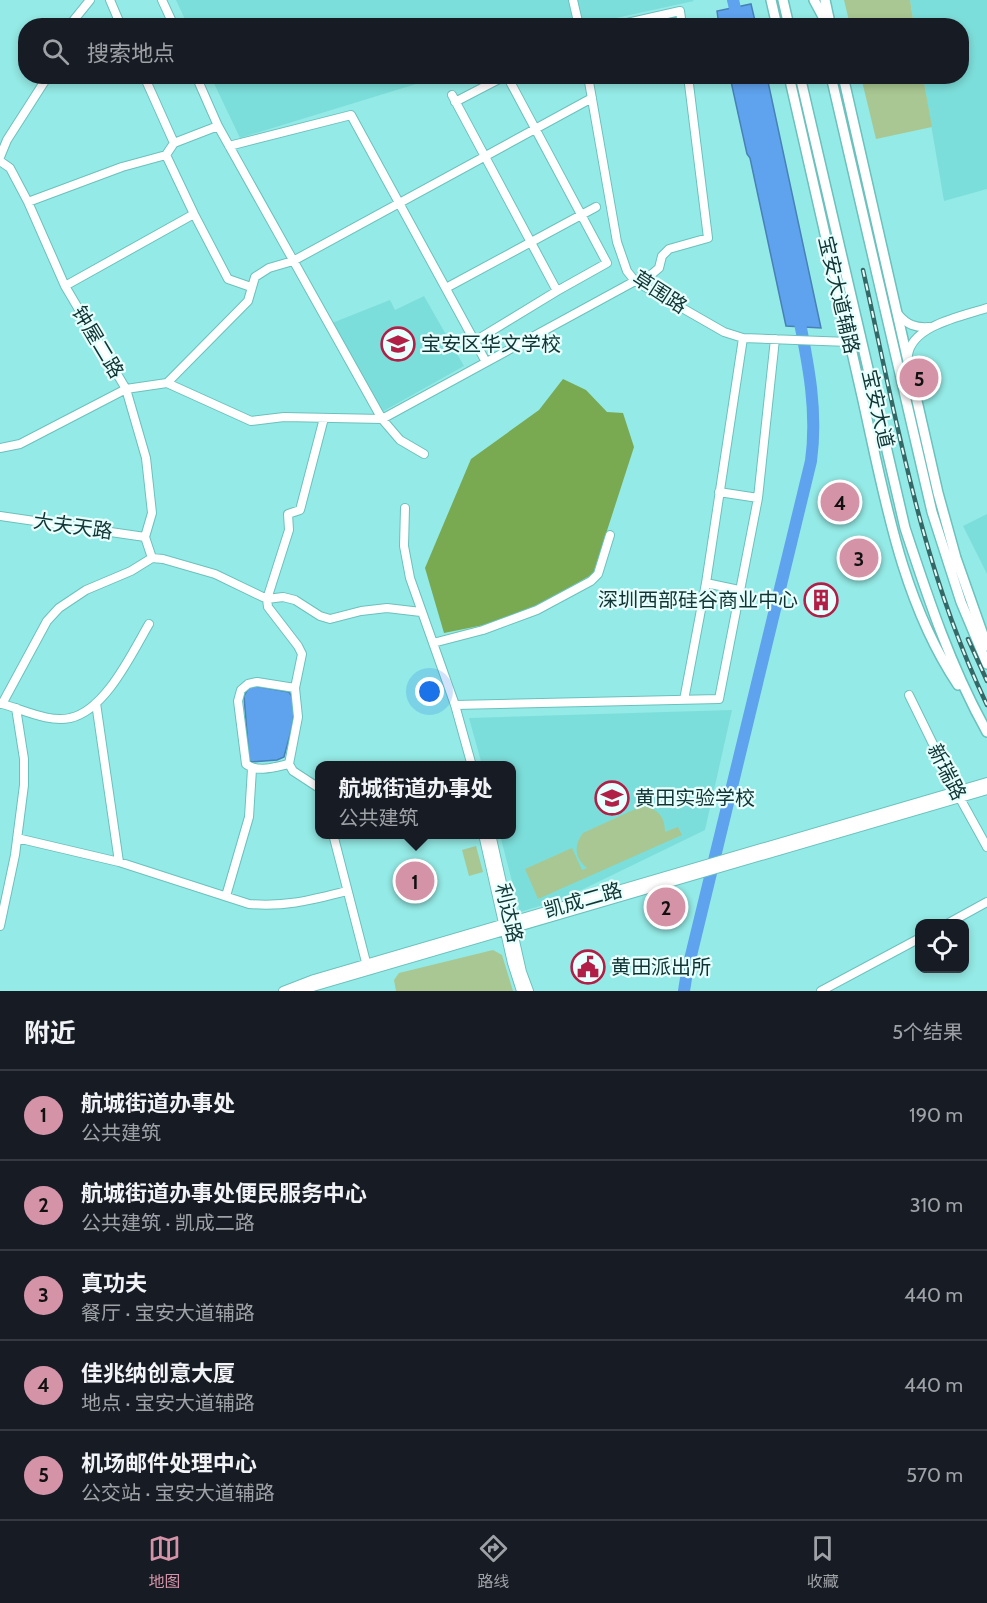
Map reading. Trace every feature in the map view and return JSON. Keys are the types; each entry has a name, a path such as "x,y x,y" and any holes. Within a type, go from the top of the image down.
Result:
{"main road":[{"path":"771,0 775,18"},
{"path":"783,0 787,18"},
{"path":"814,0 818,18"},
{"path":"814,0 824,18"},
{"path":"825,0 828,18"},
{"name":"宝安大道辅路","path":"791,84 892,525 909,580 937,649 975,710"},
{"name":"宝安大道","path":"802,84 905,528 951,659 987,732"},
{"name":"宝安大道","path":"833,84 932,512 961,602 987,664"},
{"path":"845,84 946,523 965,588 987,646"},
{"path":"819,156 826,238"}],"street":[{"path":"75,18 90,0"},
{"path":"110,0 118,18"},
{"path":"162,0 170,18"},
{"path":"573,0 577,18"},
{"path":"649,18 680,11 681,18"},
{"path":"0,159 7,140 43,84"},
{"path":"148,84 174,143"},
{"path":"200,84 218,126 382,419 400,440 424,454"},
{"path":"488,84 453,99 557,291"},
{"path":"475,341 607,263 510,84"},
{"name":"草围路","path":"589,84 617,242 627,270 635,281 724,332 742,338 849,342"},
{"path":"0,448 20,444 126,389 166,382 251,421 284,417 382,419 635,281 652,274 659,268 662,256 669,249 708,238 689,84"},
{"path":"166,382 248,301 255,277 269,268 293,261 592,98"},
{"path":"229,146 351,115 486,362"},
{"path":"28,202 122,167 166,155 174,143 218,126"},
{"path":"166,155 228,279 252,287"},
{"name":"钟屋二路","path":"0,159 10,168 28,202 65,286 126,389 146,458 152,513 145,537"},
{"path":"446,288 596,207"},
{"path":"65,286 194,214"},
{"path":"897,313 909,325 922,328 987,308"},
{"path":"908,361 908,351 913,341 931,327"},
{"path":"684,700 706,583 742,338"},
{"path":"455,705 719,699 758,498 776,339"},
{"path":"315,785 292,771 289,764 298,717 295,688 302,654 268,607 267,599 289,530 288,514 300,510 324,418"},
{"path":"719,492 758,498"},
{"path":"405,508 404,546 410,578 455,705 471,761"},
{"name":"大夫天路","path":"0,516 145,537"},
{"path":"433,643 483,630 537,610 591,581 598,574 610,535"},
{"path":"145,537 152,558"},
{"path":"149,624 120,673 96,703 80,714 70,718 50,717 1,704 47,621 59,608 86,590 131,571 152,558 215,574 267,599 283,597 295,600 320,616 330,619 361,611 387,608 421,612"},
{"path":"706,583 739,590"},
{"path":"289,764 252,769 246,764 238,701 241,690 248,684 257,682 295,688"},
{"name":"新瑞路","path":"909,695 987,847"},
{"path":"96,703 119,862"},
{"path":"0,926 17,838 24,785 24,759 16,708"},
{"path":"226,896 249,817 252,769"},
{"name":"凯成二路","path":"283,991 314,979 367,967 958,794 987,782"},
{"name":"凯成二路","path":"958,794 987,790"},
{"path":"17,838 119,862 249,904 271,906 294,904 347,891"},
{"path":"334,839 367,967"},
{"name":"利达路","path":"484,839 508,926 529,991"},
{"name":"利达路","path":"492,839 514,972 521,991"},
{"path":"956,919 987,902"},
{"path":"821,991 915,941"},
{"name":"凯成二路","path":"300,991 367,967"}],"shaded area":[{"path":"176,0 694,1 616,18 184,18"},
{"path":"910,0 987,0 987,189 944,201 924,84 969,84 969,18 913,18"},
{"path":"751,4 754,18 718,18 717,11"},
{"path":"214,84 416,84 240,138"},
{"path":"732,84 769,84 821,328 786,326 750,158 747,154"},
{"name":"宝安区华文学校","path":"424,296 464,366 382,412 332,323 390,300 395,310"},
{"path":"987,514 987,574 963,526"},
{"path":"249,687 289,692 292,698 294,715 291,733 284,757 277,760 251,762 249,759 244,696"},
{"name":"黄田实验学校","path":"732,710 705,830 563,899 520,912 501,839 516,839 516,761 481,761 469,718"}],"green space":[{"path":"844,0 910,0 913,18 848,18"},
{"path":"863,84 924,84 932,127 876,139"},
{"path":"563,379 586,390 607,412 623,413 634,447 593,574 542,603 489,624 444,633 425,568 471,459 539,410"},
{"path":"642,806 660,814 665,832 678,827 682,835 538,899 525,869 572,848 582,870 587,868 577,852 583,833"},
{"path":"476,846 483,872 469,876 462,850"},
{"path":"493,950 502,955 513,991 396,991 394,980 399,973"}],"waterway":[{"path":"733,0 737,18"},
{"path":"684,991 811,461 813,405 798,313"}],"railway":[{"path":"863,270 899,436 927,546 944,600 987,705"},
{"path":"968,639 987,681"}],"place":[{"name":"宝安区华文学校","path":"398,344"},
{"name":"机场邮件处理中心","path":"919,378"},
{"name":"佳兆纳创意大厦","path":"840,502"},
{"name":"真功夫","path":"859,558"},
{"name":"深圳西部硅谷商业中心","path":"821,600"},
{"name":"黄田实验学校","path":"612,798"},
{"name":"航城街道办事处","path":"415,881"},
{"name":"航城街道办事处便民服务中心","path":"666,907"},
{"name":"黄田派出所","path":"588,967"}]}
